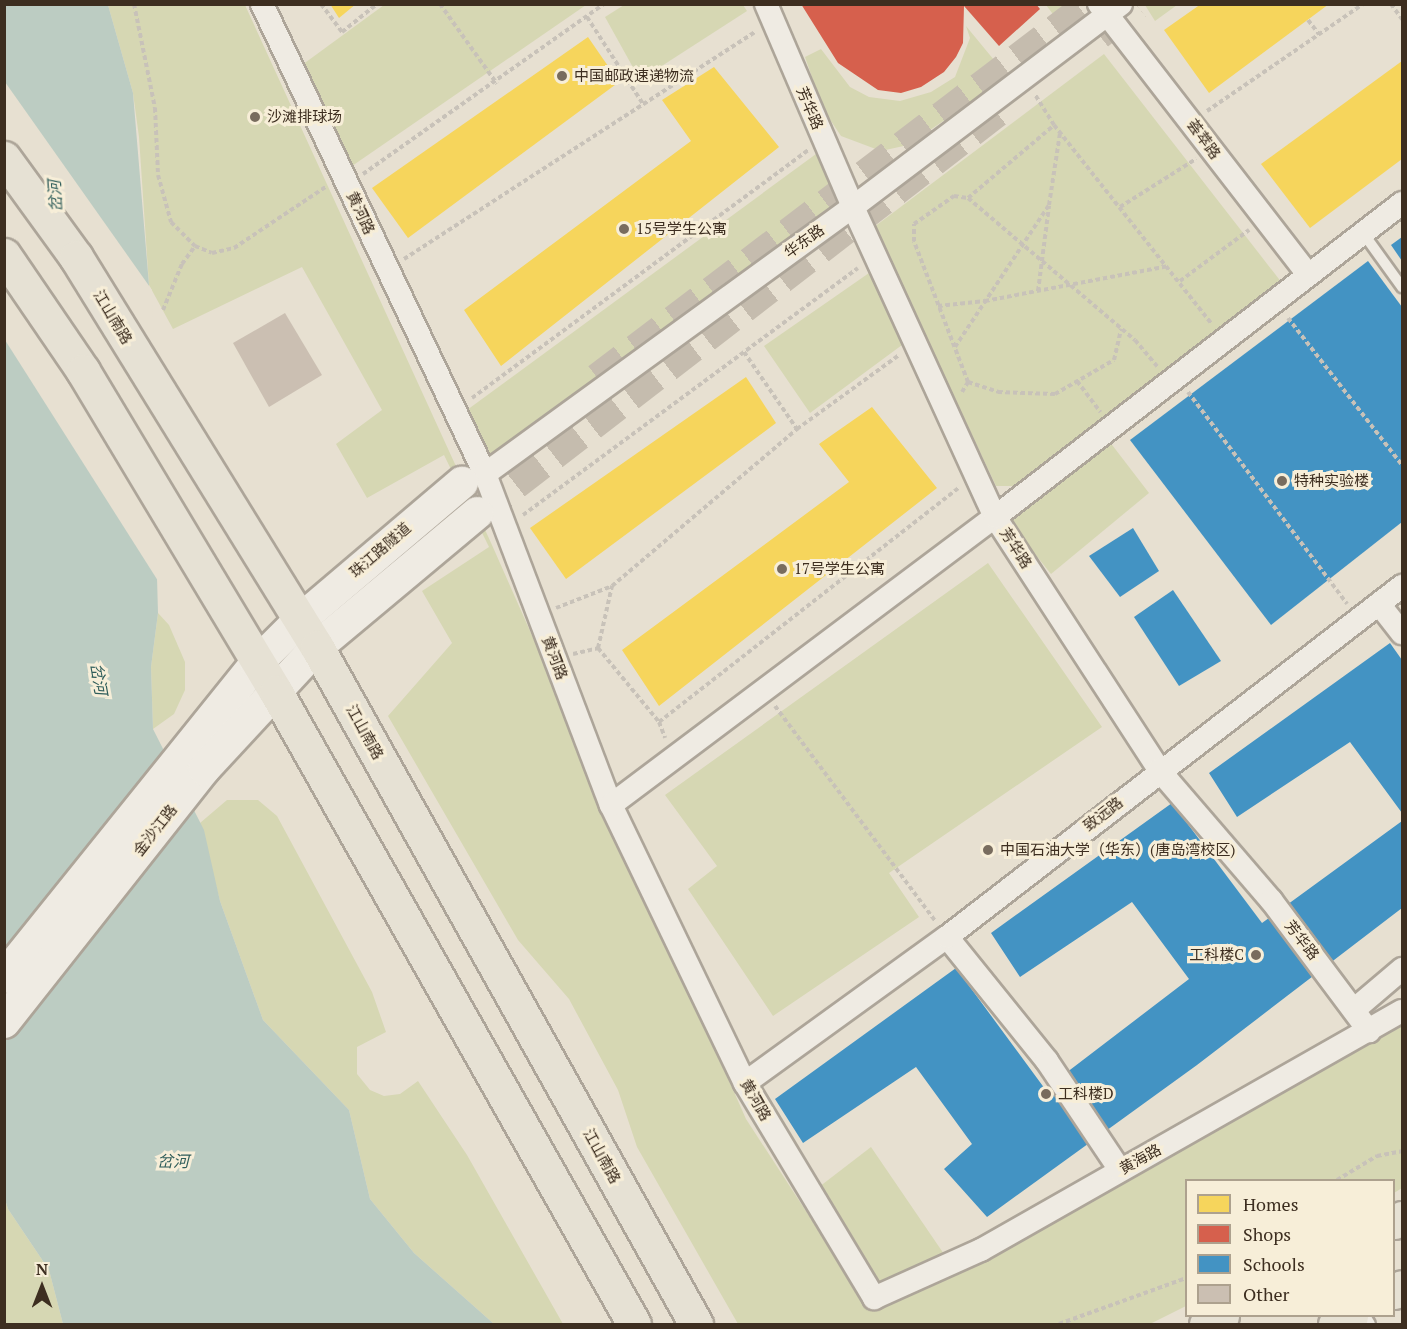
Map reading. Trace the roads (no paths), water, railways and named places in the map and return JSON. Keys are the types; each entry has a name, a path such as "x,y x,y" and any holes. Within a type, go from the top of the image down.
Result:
{"main road":[{"name":"江山南路","path":"4,158 76,257 308,634 696,1324"},
{"path":"4,255 83,371 256,664 276,692 634,1324"},
{"name":"珠江路隧道","path":"308,634 473,479"},
{"path":"308,634 477,513"},
{"name":"金沙江路","path":"4,1022 195,757 256,664 308,634"},
{"name":"金沙江路","path":"4,977 195,757 276,692 308,634"},
{"path":"1206,1324 1220,1317"},
{"path":"1335,1324 1349,1317"}],"street":[{"name":"黄河路","path":"262,4 455,411 473,479 506,528 611,805 745,1083 874,1298"},
{"name":"华东路","path":"473,479 853,207 1109,8"},
{"name":"荟萃路","path":"1109,8 1210,149 1308,274"},
{"name":"芳华路","path":"769,12 853,207 995,517 1159,770 1271,900 1355,1009 1368,1031"},
{"path":"611,805 995,517 1402,202"},
{"name":"致远路","path":"745,1083 947,937 1159,770 1402,586"},
{"path":"1379,604 1402,633"},
{"path":"947,937 1047,1061 1120,1170"},
{"path":"1355,1009 1402,969"},
{"name":"黄海路","path":"874,1298 981,1250 1402,1011"}],"lane":[{"path":"1363,232 1402,287"}],"water":[{"name":"岔河","path":"4,5 108,5 133,93 149,285 158,613 151,667 153,729 204,830 220,901 263,1020 349,1110 370,1199 414,1253 494,1324 63,1324 49,1270 8,1209 4,1196"}],"tunnel":[{"path":"598,379 1091,4"},
{"path":"1098,34 1136,4"},
{"path":"477,513 1001,108"}],"place":[{"name":"中国邮政速递物流","path":"562,76"},
{"name":"沙滩排球场","path":"255,117"},
{"name":"15号学生公寓","path":"624,229"},
{"name":"特种实验楼","path":"1282,481"},
{"name":"17号学生公寓","path":"782,569"},
{"name":"中国石油大学（华东）(唐岛湾校区)","path":"988,850"},
{"name":"工科楼C","path":"1256,955"},
{"name":"工科楼D","path":"1046,1094"}]}
